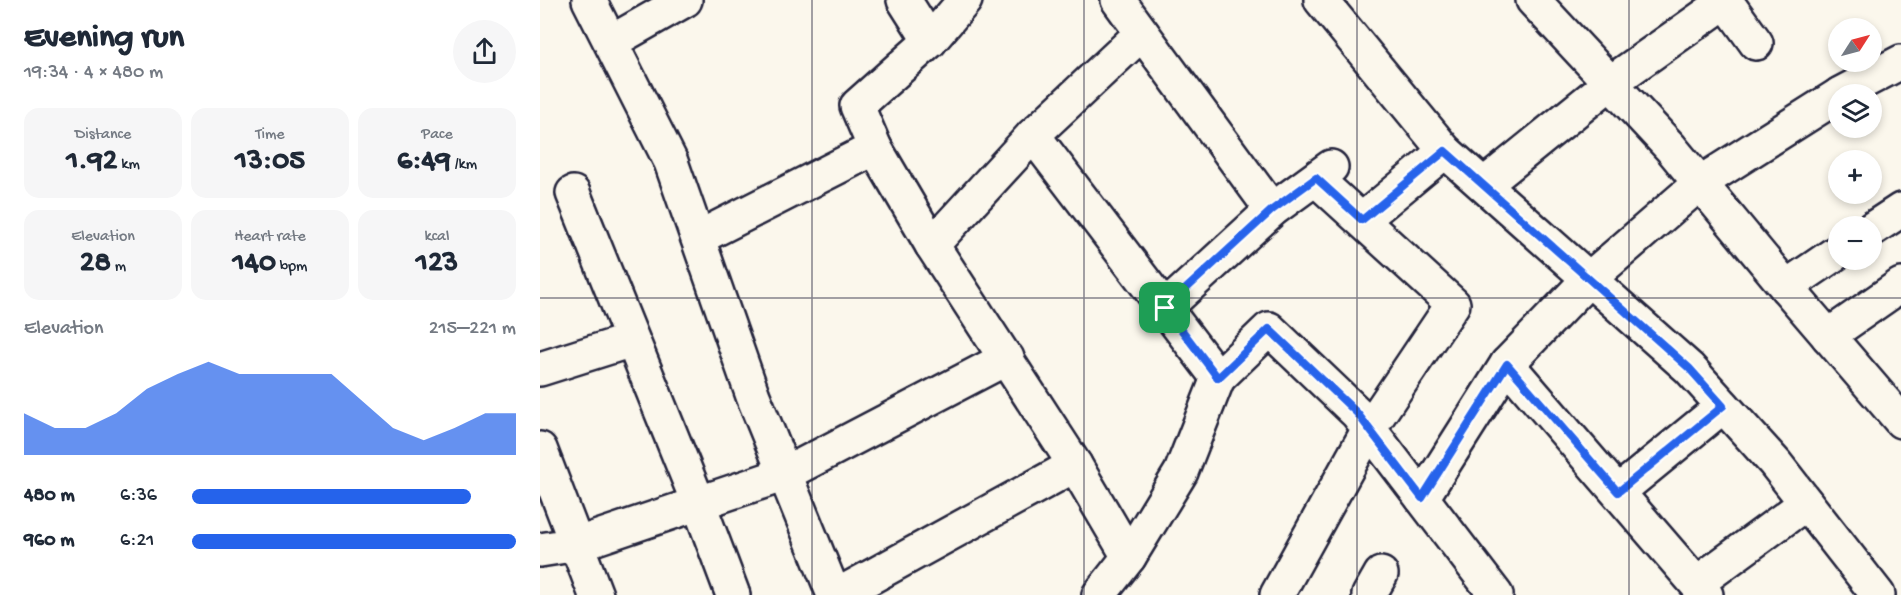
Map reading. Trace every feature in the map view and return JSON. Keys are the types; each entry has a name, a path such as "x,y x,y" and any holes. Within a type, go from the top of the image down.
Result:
{"street":[{"path":"589,0 671,162 753,396 836,595 1075,465"},
{"path":"611,42 685,0"},
{"path":"904,0 930,41"},
{"path":"966,0 930,41 857,106 875,148 932,245 1075,465 1129,557"},
{"path":"1118,0 1272,210"},
{"path":"1321,0 1445,151 1689,368 1775,463 1878,595"},
{"path":"1533,0 1671,148 1901,421"},
{"path":"1484,185 1610,83 1726,1 1756,43"},
{"path":"932,245 1033,135 1142,33"},
{"path":"1860,84 1901,62"},
{"path":"1422,498 1507,364 1589,279 1700,183 1828,103"},
{"path":"1033,135 1218,378"},
{"path":"698,238 875,148"},
{"path":"1362,220 1445,151"},
{"path":"1165,308 1272,210 1323,173 1362,220 1453,304 1369,429 1276,595"},
{"path":"573,193 698,502 733,595"},
{"path":"1882,222 1901,210"},
{"path":"1786,287 1828,258"},
{"path":"1828,336 1901,285"},
{"path":"1099,595 1129,557 1181,472 1218,378 1269,329 1357,413 1496,595"},
{"path":"540,369 632,340"},
{"path":"540,550 578,544 785,474 1007,358"},
{"path":"1507,364 1702,589 1806,503"},
{"path":"1618,492 1723,406"},
{"path":"540,449 596,595"},
{"path":"1889,595 1901,585"}],"route":[{"path":"1445,151 1689,368 1723,406 1618,492 1507,364 1422,498 1357,413 1269,329 1218,378 1165,308 1272,210 1316,178 1362,220 1445,151"}]}
